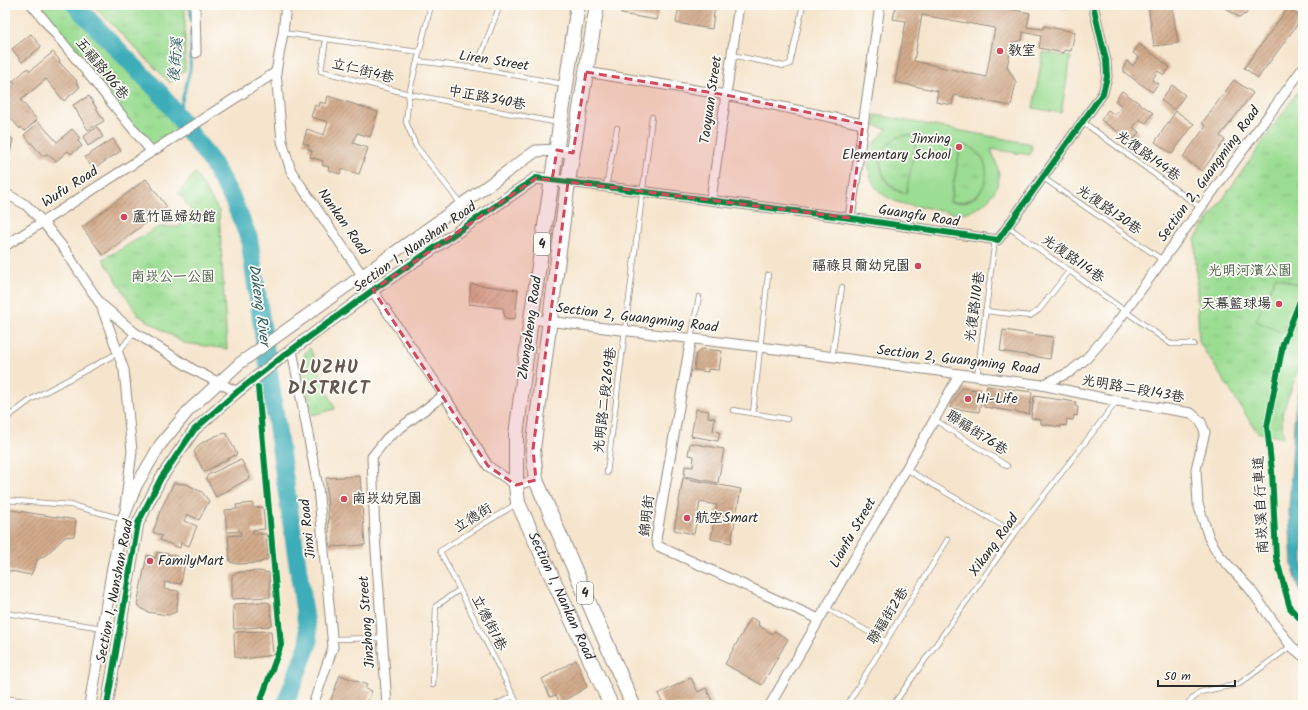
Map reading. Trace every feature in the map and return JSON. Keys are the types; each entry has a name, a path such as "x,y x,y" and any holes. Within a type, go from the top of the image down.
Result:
{"main road":[{"name":"Zhongzheng Road","path":"516,485 516,435 531,318 578,5"},
{"name":"Zhongzheng Road","path":"536,480 533,449 568,182 597,5"},
{"name":"Section 1, Nankan Road","path":"536,480 633,705"},
{"name":"Section 1, Nankan Road","path":"516,485 518,503 611,705"}],"street":[{"name":"五福路106巷","path":"32,5 151,151"},
{"path":"196,5 196,53"},
{"name":"Nankan Road","path":"286,5 276,72 282,141 291,171 444,395 488,466 516,485"},
{"name":"Taoyuan Street","path":"711,199 739,5"},
{"path":"850,218 880,5"},
{"path":"995,240 998,240 1103,93 1107,77 1106,60 1093,5"},
{"name":"Section 2, Guangming Road","path":"531,318 760,346 832,358 1042,386 1070,372 1087,358 1127,310 1303,68"},
{"name":"Wufu Road","path":"5,246 214,110 276,72"},
{"path":"586,72 726,95 863,124"},
{"name":"Section 1, Nanshan Road","path":"90,705 123,518 136,486 160,445 189,410 240,363 536,151 557,150 573,153"},
{"name":"Section 1, Nanshan Road","path":"106,705 138,523 161,478 194,430 237,392 282,357 373,290 536,178 568,182"},
{"name":"Guangfu Road","path":"568,182 711,199 995,240"},
{"path":"5,192 26,205 43,222 65,250 101,304 124,370 132,451 123,518"},
{"path":"101,304 134,332 194,370 237,392"},
{"name":"錦明街","path":"691,338 656,539 658,546 819,618"},
{"name":"Jinxi Road","path":"292,350 318,487 333,639 333,647 313,705"},
{"name":"Lianfu Street","path":"771,705 819,618 935,420 959,375"},
{"name":"光明路二段143巷","path":"1042,386 1117,401 1191,413 1201,422 1205,432 1196,469 1198,504 1209,538 1219,555 1250,589 1291,646 1303,656"},
{"name":"Jinzhong Street","path":"387,705 375,536 372,457 387,438 444,395"},
{"path":"516,485 536,480"}],"lane":[{"path":"431,5 409,94 406,122 416,146 461,204"},
{"path":"476,68 500,5"},
{"path":"732,55 784,66 790,64 803,5"},
{"path":"283,33 419,52"},
{"name":"立仁街4巷","path":"326,39 321,72 409,94"},
{"name":"Liren Street","path":"417,61 476,68 566,85"},
{"name":"中正路340巷","path":"409,94 561,124"},
{"name":"光明路二段269巷","path":"607,472 652,117"},
{"name":"光復路144巷","path":"1082,122 1201,208"},
{"path":"606,187 617,128"},
{"name":"光復路130巷","path":"1042,177 1164,261"},
{"name":"光復路114巷","path":"1007,226 1127,310 1171,344 1194,344"},
{"name":"光復路110巷","path":"977,377 995,240"},
{"path":"985,311 1030,316 1039,310 1070,270"},
{"path":"753,413 768,275"},
{"path":"832,358 842,287"},
{"path":"691,338 699,297"},
{"path":"5,419 32,398 118,353 134,332"},
{"name":"Xikang Road","path":"893,705 1015,532 1117,401"},
{"path":"733,410 787,419"},
{"name":"聯福街76巷","path":"935,420 1007,466"},
{"path":"906,469 1015,532"},
{"path":"5,500 71,505 123,518"},
{"name":"立德街","path":"440,551 518,503"},
{"name":"聯福街2巷","path":"847,705 885,640 948,539"},
{"name":"立德街1巷","path":"440,551 518,705"},
{"path":"433,685 436,606 459,590"},
{"path":"826,608 885,640"},
{"path":"5,613 103,628"},
{"path":"333,639 382,638"},
{"path":"1186,705 1200,692 1239,684 1291,646"},
{"path":"494,705 514,696"},
{"path":"5,698 48,705"}],"highlighted area":[{"path":"586,72 726,95 863,124 850,218 568,182 533,449 536,480 516,485 488,466 373,290 536,178 552,180 557,150 573,153"}],"green space":[{"path":"32,5 75,5 145,88 164,100 187,128 151,151"},
{"path":"93,5 185,5 185,70 170,83"},
{"path":"1043,52 1071,57 1061,113 1033,108"},
{"name":"光明河濱公園","path":"1303,84 1303,356 1282,414 1283,438 1257,432 1199,342 1195,239"},
{"path":"876,115 1032,144 1030,155 991,149 999,175 998,182 991,196 986,202 973,210 951,213 897,202 880,192 870,176 870,156 877,141 888,129 875,126","holes":["910,135 917,136 906,194 889,185 881,168 881,160 889,143 898,137","961,144 974,149 982,158 986,169 986,180 981,190 974,198 963,202 950,202"]},
{"path":"910,135 917,136 907,194 890,185 884,177 881,160 889,143 898,137"},
{"path":"961,143 974,150 983,159 986,170 986,180 982,189 974,197 963,202 950,202"},
{"name":"南崁公一公園","path":"195,173 219,211 227,349 184,343 138,315 103,259 159,227 179,227 191,210 179,193"},
{"name":"天幕籃球場","path":"1276,276 1302,287 1283,333 1256,321"},
{"path":"310,348 335,409 312,415 302,362 306,351"}],"water":[{"path":"1303,374 1303,602 1292,565 1289,509 1295,409"}],"building":[{"path":"622,5 659,5 657,20 621,14"},
{"path":"679,5 715,5 712,29 676,23"},
{"path":"896,5 986,5 1030,13 1027,27 1043,29 1044,26 1075,32 1071,51 1064,50 1064,53 1039,48 1041,36 1023,32 1022,40 1012,43 1007,67 1016,82 1011,106 954,95 952,105 936,102 938,91 895,82 906,21 893,19","holes":["922,15 995,28 986,77 914,61"]},
{"path":"1052,5 1068,5 1068,9"},
{"path":"1148,5 1172,5 1178,43 1154,46"},
{"path":"1230,5 1252,5 1245,15 1244,14 1240,18 1227,9"},
{"path":"1288,8 1302,18 1258,78 1244,68"},
{"path":"31,34 41,47 22,62 12,49"},
{"path":"1139,44 1170,67 1164,75 1158,71 1152,80 1158,84 1152,92 1124,72 1124,66 1127,61 1133,66 1139,57 1133,53"},
{"path":"53,52 60,61 59,62 77,81 76,82 80,87 64,101 46,79 21,100 37,120 25,131 21,127 20,129 5,111 8,108 5,105 5,93 15,84 12,82 28,68 30,71"},
{"path":"1234,80 1253,93 1220,136 1225,140 1202,171 1183,157 1206,126 1202,123"},
{"path":"1172,85 1185,95 1174,110 1161,100"},
{"path":"1122,91 1153,113 1146,123 1139,119 1133,128 1139,132 1132,142 1101,120 1108,110 1115,115 1122,106 1115,101"},
{"path":"89,96 104,121 88,130 73,105"},
{"path":"328,96 378,112 370,137 357,133 353,143 368,148 359,174 342,169 340,174 328,170 329,167 322,165 323,161 310,157 312,151 308,149 309,145 303,143 307,129 324,135 328,122 311,117 315,105 319,107 320,102 326,104"},
{"path":"1176,111 1194,124 1172,154 1155,142"},
{"path":"39,122 57,142 72,129 80,138 78,141 82,146 71,154 68,151 56,161 47,154 43,156 24,135"},
{"path":"97,127 103,137 88,146 83,137"},
{"path":"5,133 13,139 6,173 5,173"},
{"path":"113,139 121,151 93,169 85,157"},
{"name":"蘆竹區婦幼館","path":"146,179 167,207 103,255 82,227"},
{"path":"471,284 518,290 515,319 505,318 503,308 469,304"},
{"path":"1003,330 1053,337 1050,359 1000,351"},
{"path":"702,349 722,351 719,370 708,369 708,372 694,370 696,354"},
{"path":"987,386 1032,392 1029,414 984,407"},
{"name":"Hi-Life","path":"962,388 983,391 979,412 950,408"},
{"path":"1034,396 1076,402 1075,406 1078,407 1077,416 1074,415 1073,420 1067,419 1066,426 1061,425 1061,427 1041,424 1041,420 1031,418"},
{"path":"696,409 709,411 708,417 715,418 713,431 720,432 718,441 691,436"},
{"path":"226,433 237,454 204,472 194,452 200,444 215,436"},
{"path":"690,443 724,449 718,483 684,476 685,466 693,467 694,456 688,455"},
{"path":"239,460 242,461 250,478 216,497 206,478 208,475"},
{"path":"360,476 365,545 330,547 326,478"},
{"name":"航空Smart","path":"683,478 741,489 731,543 711,539 717,505 700,502 694,534 674,530"},
{"path":"174,483 186,484 202,492 209,501 199,520 187,514 184,521 197,526 189,546 181,543 180,548 160,540 162,536 153,532 161,509"},
{"path":"253,503 253,508 263,507 265,529 253,530 253,534 266,534 268,559 259,563 237,564 230,562 228,536 241,535 240,531 227,532 225,510 237,509 236,505"},
{"path":"5,509 76,520 74,536 65,537 46,555 37,560 31,575 5,570"},
{"path":"157,552 177,556 176,561 185,562 181,584 165,582 164,589 179,592 176,612 168,615 147,612 137,605 147,555 156,558"},
{"path":"259,571 269,573 270,597 232,599 232,575 240,572"},
{"path":"267,602 270,604 272,624 269,626 234,629 233,607 235,604"},
{"path":"751,618 759,622 758,625 772,634 774,631 788,639 762,685 725,664"},
{"path":"271,631 273,655 244,659 235,657 234,635 236,632"},
{"path":"576,660 587,687 560,703 556,695 550,697 542,679"},
{"path":"340,675 367,685 365,689 372,691 366,705 329,705"},
{"path":"691,678 698,692 706,688 714,705 664,705 658,694"}],"waterway":[{"name":"Dakeng River","path":"75,5 161,94 211,161 232,198 249,238 309,642 285,705"},
{"name":"後街溪","path":"190,5 191,21"},
{"name":"後街溪","path":"178,116 190,70 191,31"}],"cycle path":[{"path":"107,705 138,523 161,478 194,430 237,392 373,290 536,178 850,218 998,240 1103,93 1107,77 1106,60 1093,5"},
{"name":"南崁溪自行車道","path":"1303,293 1283,344 1267,427 1272,471 1276,557 1290,608 1303,622"},
{"path":"258,387 281,645 259,705"}],"place":[{"name":"教室","path":"1000,51"},
{"name":"Jinxing Elementary School","path":"959,147"},
{"name":"蘆竹區婦幼館","path":"124,217"},
{"name":"福祿貝爾幼兒園","path":"918,266"},
{"name":"天幕籃球場","path":"1279,304"},
{"name":"Hi-Life","path":"968,399"},
{"name":"南崁幼兒園","path":"344,499"},
{"name":"航空Smart","path":"687,518"},
{"name":"FamilyMart","path":"150,561"}],"district":[{"name":"LUZHU DISTRICT","path":"329,378"}]}
